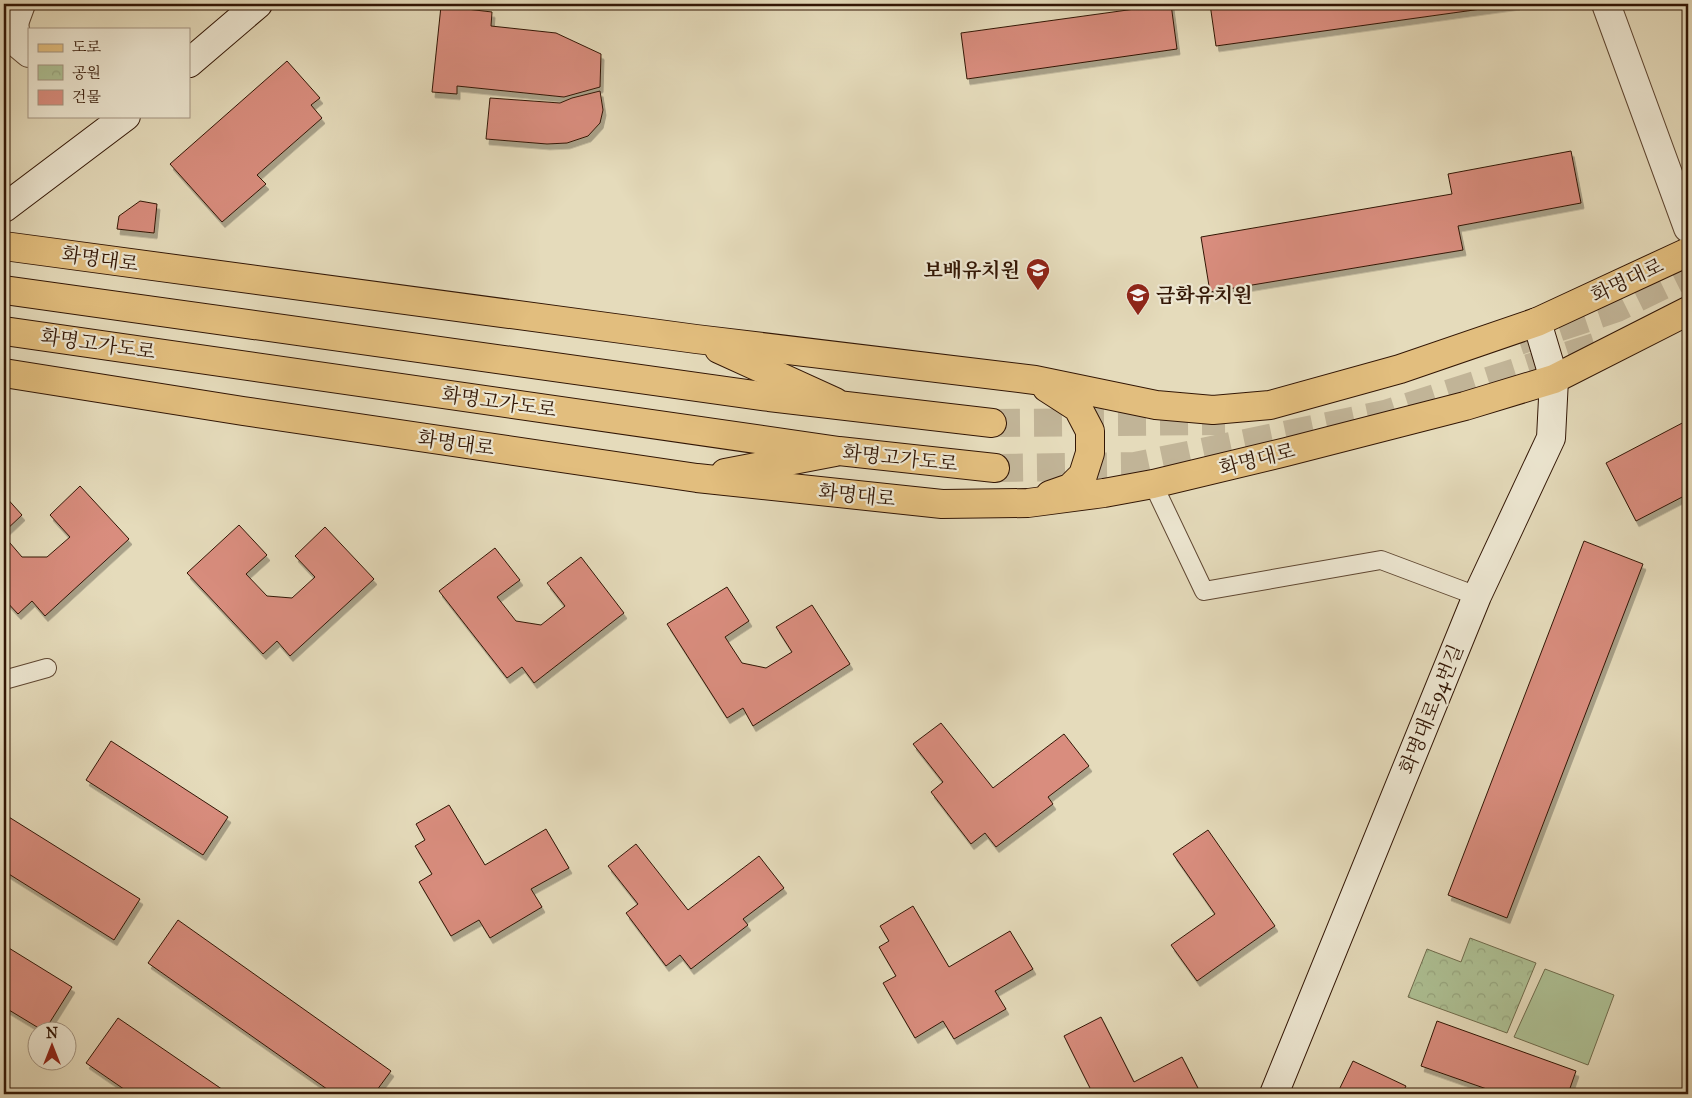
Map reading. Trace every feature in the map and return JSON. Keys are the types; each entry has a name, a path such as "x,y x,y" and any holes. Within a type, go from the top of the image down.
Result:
{"main road":[{"name":"화명대로","path":"4,246 696,339 1035,380 1156,405 1213,410 1270,405 1400,369 1537,322 1688,252"},
{"name":"화명고가도로","path":"4,290 769,398 992,423"},
{"name":"화명대로","path":"4,373 243,411 697,478 942,504 1028,502 1104,493 1153,484 1465,406 1554,378 1688,311"},
{"name":"화명고가도로","path":"4,331 839,451 995,468"},
{"path":"696,339 843,406"},
{"path":"1028,502 1070,488 1083,475 1090,453 1090,431 1078,408 1035,380"},
{"path":"697,478 839,451"}],"street":[{"path":"190,62 258,4"},
{"path":"1606,4 1688,228"},
{"path":"13,11 17,43 28,52"},
{"path":"4,208 118,119"},
{"name":"화명대로94번길","path":"1274,1094 1477,596 1550,438 1554,378 1537,322"}],"lane":[{"path":"1153,484 1204,591 1381,560 1477,596"},
{"path":"4,680 47,668"}],"green space":[{"path":"1470,938 1536,963 1507,1033 1408,997 1427,949 1461,962"},
{"path":"1545,969 1614,995 1588,1065 1514,1037"}],"building":[{"path":"1171,4 1177,49 967,79 961,33"},
{"path":"1210,4 1517,4 1216,46"},
{"path":"441,6 492,12 491,26 556,33 601,54 600,87 564,97 457,86 457,94 432,92"},
{"path":"287,61 320,98 311,105 322,118 257,175 266,184 222,222 170,164"},
{"path":"600,91 603,110 600,123 588,136 567,143 547,144 486,139 490,98 560,103"},
{"path":"1571,151 1581,203 1458,226 1463,250 1210,292 1201,237 1452,194 1448,174"},
{"path":"140,201 157,204 154,233 117,229 119,216"},
{"path":"1688,420 1688,494 1636,521 1606,463"},
{"path":"80,486 129,539 45,616 32,601 18,614 4,599 4,536 22,557 47,557 70,537 50,515"},
{"path":"4,495 22,515 4,532"},
{"path":"239,525 267,555 246,574 267,596 292,598 315,577 295,556 325,527 374,579 290,656 277,641 263,654 187,573"},
{"path":"1584,541 1643,564 1507,918 1448,895"},
{"path":"495,548 520,580 497,597 516,621 541,625 565,606 547,583 581,557 624,613 534,683 522,667 507,678 439,591"},
{"path":"727,587 749,621 725,637 742,663 766,668 792,652 776,627 812,605 850,664 753,726 743,708 727,718 667,624"},
{"path":"941,723 993,788 1064,734 1089,766 1048,797 1053,804 996,847 985,833 971,844 931,792 943,782 913,744"},
{"path":"111,741 228,817 203,855 86,780"},
{"path":"449,805 485,865 546,829 569,868 531,889 542,907 490,938 479,920 451,936 419,882 432,874 415,846 425,840 416,824"},
{"path":"4,814 140,899 114,940 4,871"},
{"path":"1208,830 1275,926 1197,981 1171,945 1215,914 1173,854"},
{"path":"636,844 688,910 759,856 784,888 743,919 748,925 691,969 680,955 666,966 626,913 638,904 608,866"},
{"path":"913,906 949,967 1010,931 1033,969 995,991 1006,1009 954,1039 943,1021 915,1038 883,983 896,976 879,947 889,941 880,926"},
{"path":"178,920 391,1071 374,1094 334,1094 148,963"},
{"path":"4,945 72,987 51,1020 28,1020 28,1022 4,1007"},
{"path":"1101,1017 1134,1082 1182,1057 1201,1094 1093,1094 1064,1036"},
{"path":"118,1018 229,1094 131,1094 86,1063"},
{"path":"1437,1021 1576,1071 1568,1094 1501,1094 1421,1066"},
{"path":"1353,1061 1406,1086 1402,1094 1337,1094"}],"tunnel":[{"path":"1519,341 1617,308 1688,273"},
{"path":"995,468 1135,466 1385,414 1607,343"},
{"path":"992,423 1225,421"}],"place":[{"name":"보배유치원","path":"1038,291"},
{"name":"금화유치원","path":"1138,316"}]}
